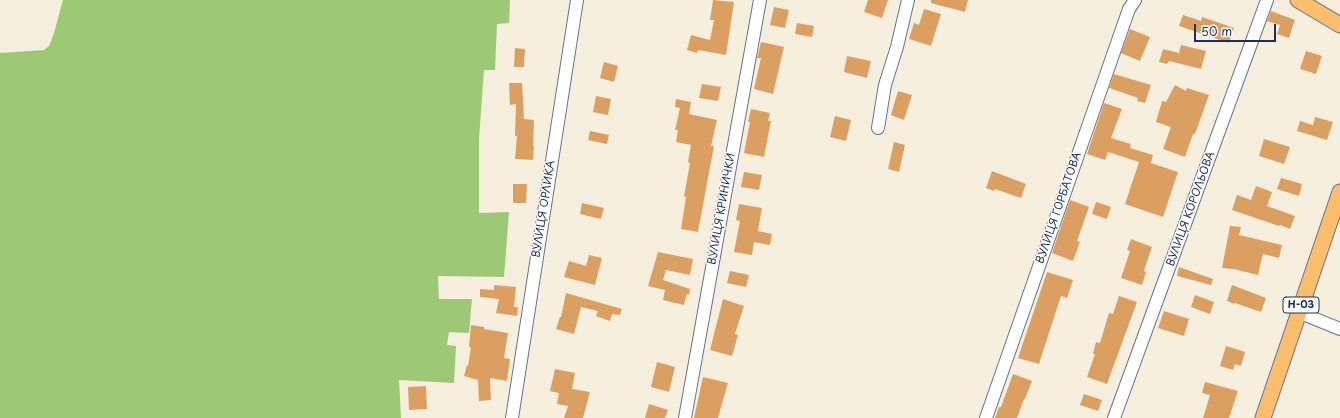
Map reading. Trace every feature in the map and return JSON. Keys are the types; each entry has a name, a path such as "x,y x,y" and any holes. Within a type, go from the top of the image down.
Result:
{"main road":[{"path":"1298,0 1340,25"},
{"name":"Н-03","path":"1263,418 1340,192"}],"street":[{"name":"ВУЛИЦЯ ОРЛИКА","path":"512,418 577,0"},
{"name":"ВУЛИЦЯ КРИНИЧКИ","path":"685,418 760,0"},
{"path":"878,128 885,84 897,47 908,0"},
{"name":"ВУЛИЦЯ ГОРБАТОВА","path":"986,418 1129,9 1135,0"},
{"name":"ВУЛИЦЯ КОРОЛЬОВА","path":"1114,418 1265,1"},
{"path":"1298,312 1340,329"}],"green space":[{"path":"63,0 510,0 509,23 497,24 495,70 484,70 479,139 479,213 509,212 504,277 438,276 439,299 472,299 469,333 449,332 447,345 456,346 454,383 399,380 401,418 0,418 0,53 44,50 49,46"}],"building":[{"path":"713,0 734,2 726,55 698,50 697,53 687,50 691,35 710,40 714,20 710,20"},
{"path":"868,0 888,0 882,18 864,12"},
{"path":"931,0 968,0 965,12 931,3"},
{"path":"774,7 789,10 785,28 770,25"},
{"path":"924,9 941,14 931,46 909,39 914,23 919,25"},
{"path":"1271,11 1295,20 1289,38 1277,34 1280,25 1267,21"},
{"path":"1183,15 1201,21 1202,17 1234,28 1229,43 1179,26"},
{"path":"797,23 814,26 812,37 795,34"},
{"path":"1130,29 1150,37 1140,61 1121,53"},
{"path":"761,42 784,47 773,94 754,89 761,58 757,58"},
{"path":"1181,45 1206,51 1201,69 1169,61 1167,64 1159,62 1163,49 1179,53"},
{"path":"515,48 525,49 524,67 514,67"},
{"path":"1306,51 1322,56 1316,74 1300,69"},
{"path":"847,56 871,61 867,78 844,72"},
{"path":"604,62 618,66 614,82 600,78"},
{"path":"1114,74 1151,85 1145,103 1137,101 1138,98 1109,88"},
{"path":"509,83 522,83 524,119 534,120 533,160 515,159 517,136 515,136 516,104 510,105"},
{"path":"702,84 721,87 718,101 699,98"},
{"path":"1175,85 1186,91 1187,88 1209,95 1185,157 1163,149 1171,127 1156,122 1162,101 1166,102"},
{"path":"898,91 912,95 904,120 891,115"},
{"path":"596,96 611,99 608,115 593,112"},
{"path":"676,99 691,102 689,114 717,120 711,146 714,146 698,232 681,229 691,145 676,142 678,130 675,130 680,108 675,107"},
{"path":"1104,103 1122,109 1111,138 1131,144 1130,148 1153,155 1151,163 1178,172 1163,217 1125,204 1139,162 1108,152 1105,160 1087,154"},
{"path":"751,109 770,113 768,121 771,121 764,157 744,153"},
{"path":"835,116 851,120 846,141 830,137"},
{"path":"1315,117 1333,122 1327,140 1297,131 1300,121 1313,125"},
{"path":"590,131 609,135 607,144 588,140"},
{"path":"1264,139 1290,147 1284,164 1259,156"},
{"path":"894,142 905,145 899,172 888,169"},
{"path":"992,171 1026,184 1021,198 995,189 994,191 986,188"},
{"path":"744,172 762,175 759,190 741,187"},
{"path":"1281,178 1302,184 1299,196 1277,189"},
{"path":"513,184 527,184 526,203 513,203"},
{"path":"1256,186 1272,192 1267,206 1295,216 1290,229 1232,210 1237,195 1251,200"},
{"path":"1070,200 1089,207 1077,241 1080,242 1073,261 1052,253"},
{"path":"1096,202 1111,207 1107,219 1092,214"},
{"path":"582,203 604,208 601,219 580,214"},
{"path":"739,204 762,208 758,231 772,234 770,245 754,242 752,255 734,252 740,221 736,220"},
{"path":"1230,226 1241,227 1239,235 1282,245 1279,258 1263,254 1258,275 1234,269 1222,268"},
{"path":"1131,239 1152,247 1144,271 1146,272 1142,285 1121,278 1130,251 1127,250"},
{"path":"658,252 693,259 690,275 666,270 663,280 690,289 684,305 663,300 665,290 648,286"},
{"path":"589,255 602,258 595,285 564,277 569,261 586,266"},
{"path":"1179,267 1213,279 1211,285 1177,276"},
{"path":"730,271 749,275 746,287 727,283"},
{"path":"1047,272 1073,280 1067,298 1061,296 1039,364 1018,358"},
{"path":"494,285 516,287 514,307 518,307 517,316 496,313 499,299 480,297 480,289 494,290"},
{"path":"1232,285 1266,298 1261,312 1227,301"},
{"path":"566,293 622,309 620,315 612,314 610,321 596,316 598,311 581,307 574,334 556,329 561,317"},
{"path":"1195,295 1214,302 1210,314 1191,307"},
{"path":"1119,296 1137,302 1107,384 1087,377 1095,354 1093,354 1096,342 1100,343 1109,313 1113,314"},
{"path":"723,299 744,306 735,334 738,335 732,356 710,350"},
{"path":"1164,311 1189,319 1184,336 1158,328"},
{"path":"471,325 508,333 504,358 510,359 507,381 490,378 491,400 479,401 478,380 464,376 467,365 468,366 471,347 469,347"},
{"path":"1226,346 1245,352 1241,366 1235,364 1233,370 1220,366"},
{"path":"657,362 675,367 669,392 651,387"},
{"path":"555,369 575,373 572,389 590,392 583,418 564,418 568,406 557,404 559,393 550,391"},
{"path":"1013,374 1032,381 1025,399 1017,418 995,418 999,407 1001,407"},
{"path":"703,377 728,383 718,418 694,418"},
{"path":"1205,382 1238,391 1229,418 1203,418 1210,395 1202,393"},
{"path":"426,386 427,409 409,410 408,387"},
{"path":"1084,394 1102,400 1098,411 1080,405"},
{"path":"649,404 668,410 665,418 645,418"}]}
